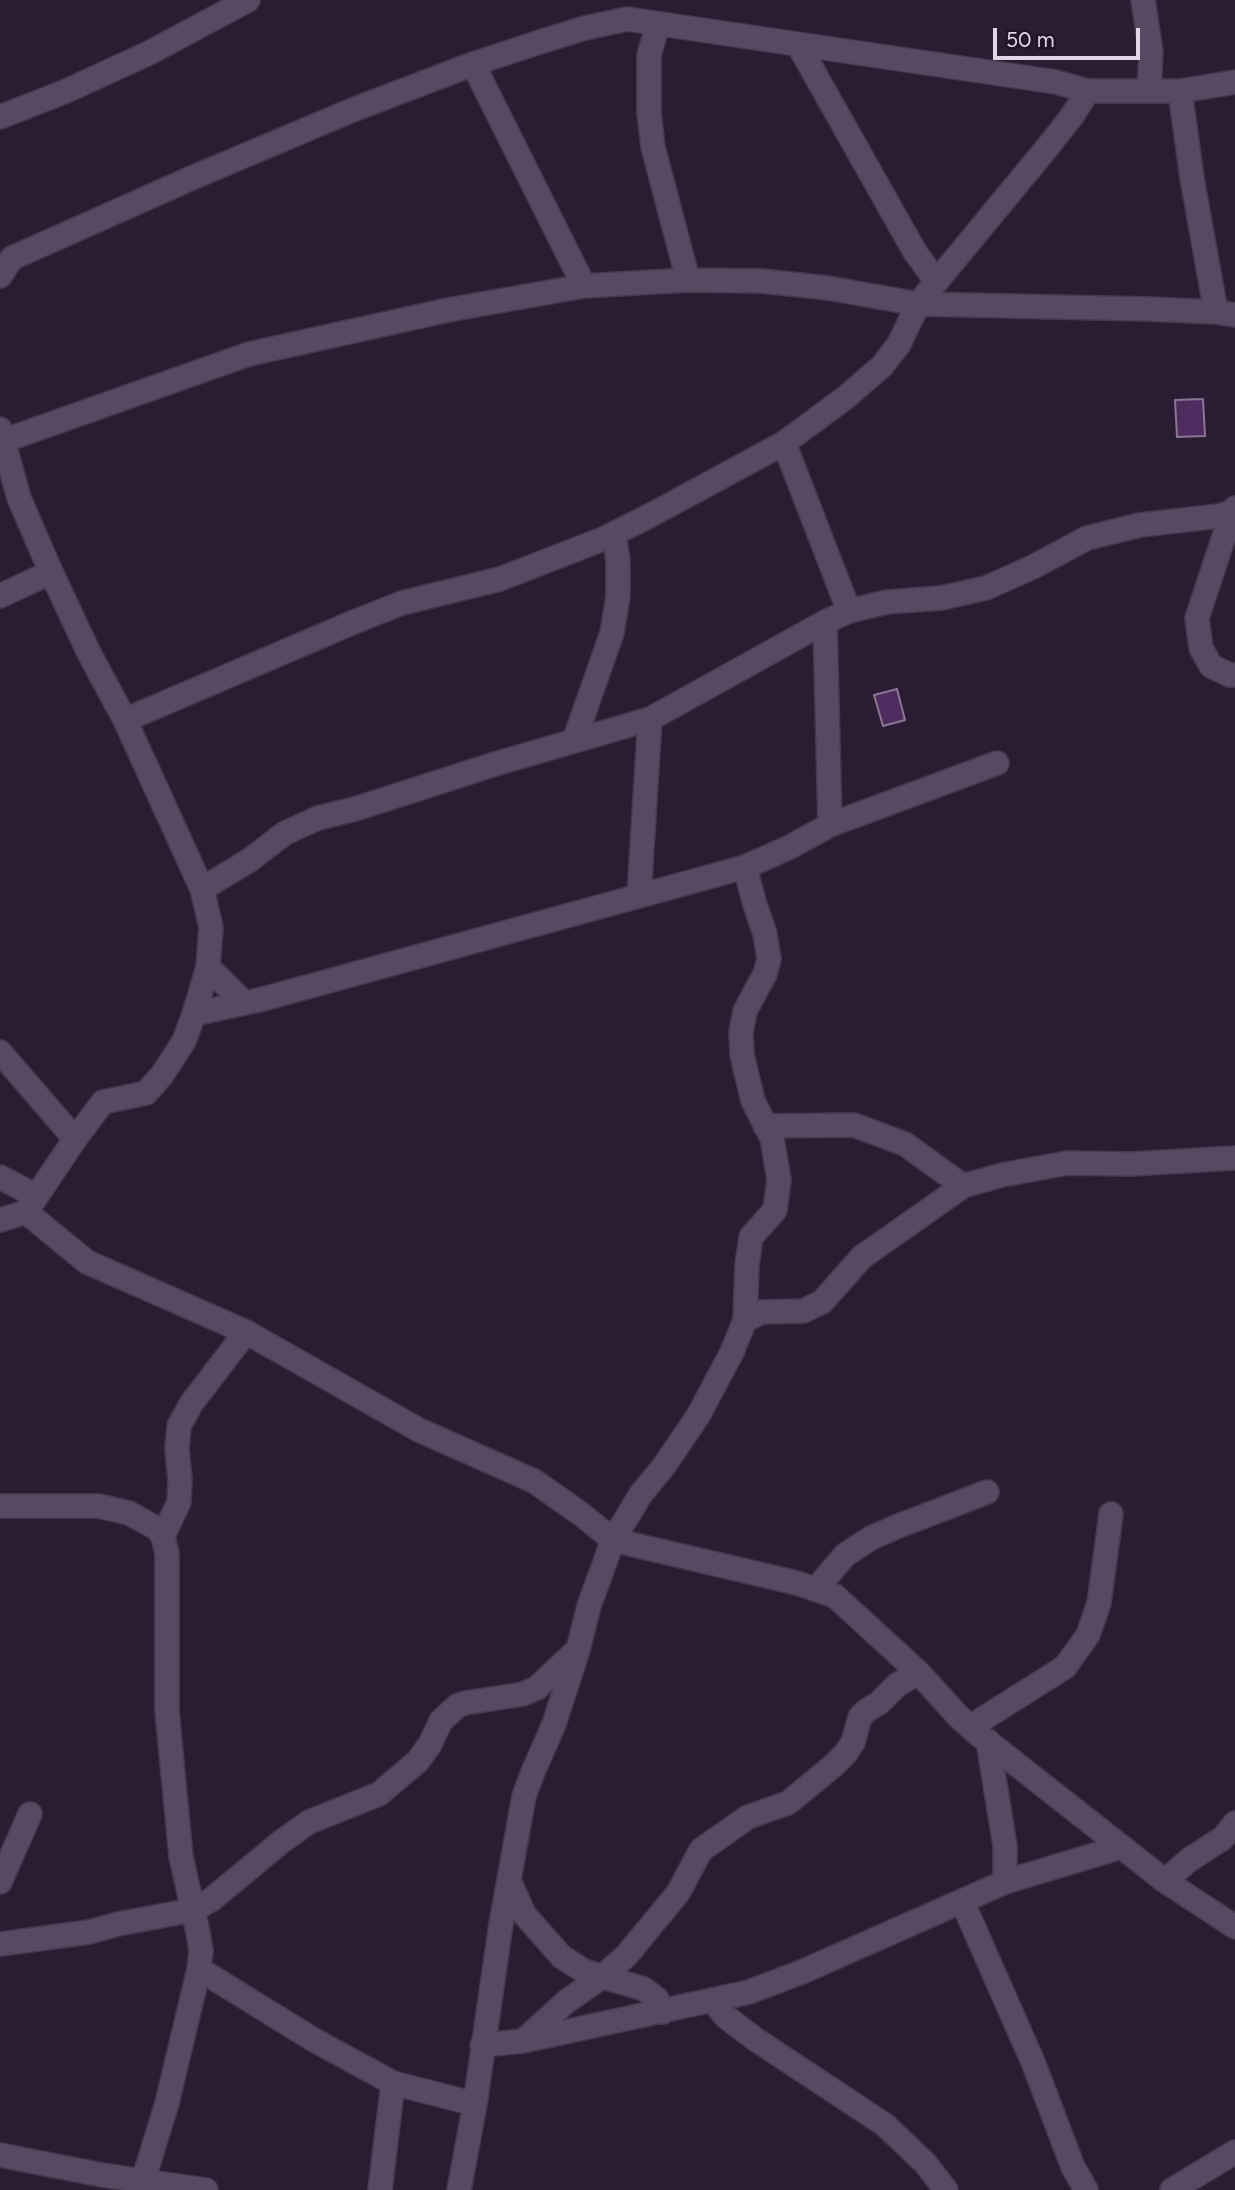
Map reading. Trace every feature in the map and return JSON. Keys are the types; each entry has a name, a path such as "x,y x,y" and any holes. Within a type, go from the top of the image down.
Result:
{"street":[{"path":"0,117 64,92 149,53 248,0"},
{"path":"1143,0 1151,52 1149,90"},
{"path":"4,263 293,135 473,64 585,28 629,10 658,24 1056,82 1088,91 1180,91 1235,82"},
{"path":"658,24 649,55 649,113 653,147 688,280"},
{"path":"799,46 915,252 936,281"},
{"path":"473,64 584,286"},
{"path":"125,720 402,603 499,579 614,534 784,443 845,398 882,366 899,344 918,304 1046,149 1088,91"},
{"path":"0,1220 31,1204 103,1102 141,1096 151,1089 184,1041 194,1014 208,967 211,927 202,889 125,720 89,653 51,572 19,498 2,435 249,354 448,310 584,286 688,280 762,281 815,286 918,304 1148,309 1226,314 1192,178 1180,91"},
{"path":"784,443 849,611"},
{"path":"202,889 250,860 285,833 318,818 650,719 849,611 887,602 941,598 986,588 1087,538 1140,525 1219,516 1233,510"},
{"path":"1233,510 1197,618 1201,648 1211,666 1235,675"},
{"path":"574,741 612,633 618,596 618,561 614,534"},
{"path":"0,596 51,572"},
{"path":"825,622 830,825"},
{"path":"639,895 650,719"},
{"path":"194,1014 244,1003 745,867 830,825 997,763"},
{"path":"459,2190 524,1796 554,1724 589,1606 613,1541 641,1494 698,1416 732,1352 745,1320 751,1237 775,1210 779,1180 772,1138 753,1101 742,1055 741,1031 745,1011 765,974 769,959 765,934 745,867"},
{"path":"208,967 244,1003"},
{"path":"0,1052 75,1139"},
{"path":"765,1126 855,1125 905,1144 963,1186"},
{"path":"745,1320 762,1312 803,1311 822,1303 862,1257 963,1186 1002,1175 1067,1163 1131,1164 1235,1158"},
{"path":"0,1177 31,1204 87,1262 246,1332 419,1430 534,1481 581,1514 613,1541 817,1588 835,1596 919,1673 979,1734 1165,1881 1235,1927"},
{"path":"163,1536 179,1502 179,1426 191,1404 246,1332"},
{"path":"817,1588 845,1555 871,1538 987,1493"},
{"path":"0,1506 99,1506 130,1513 156,1528 163,1536 167,1554 167,1711 181,1857 201,1951 167,2103 143,2181"},
{"path":"979,1734 1065,1667 1088,1635 1099,1603 1111,1514"},
{"path":"0,1944 89,1933 118,1924 194,1910 211,1900 309,1822 379,1794 418,1761 441,1721 457,1706 523,1694 537,1688 578,1650"},
{"path":"523,2041 567,2001 626,1956 678,1893 701,1850 748,1817 788,1803 846,1753 853,1742 860,1717 866,1711 879,1703 898,1684 919,1673"},
{"path":"979,1734 1005,1846 1005,1882"},
{"path":"0,1882 30,1815"},
{"path":"1165,1881 1189,1860 1223,1838 1235,1823"},
{"path":"482,2045 523,2041 749,1992 804,1971 1005,1882 1121,1847"},
{"path":"509,1880 524,1914 562,1957 584,1971 644,1989 657,1999 663,2012"},
{"path":"962,1901 1033,2062 1073,2167 1086,2190"},
{"path":"199,1969 314,2040 393,2082 475,2104"},
{"path":"712,2000 726,2017 755,2039 885,2125 925,2163 946,2190"},
{"path":"380,2190 393,2082"},
{"path":"1172,2190 1235,2152"},
{"path":"0,2155 104,2182 143,2181 206,2190"}],"building":[{"path":"1203,399 1205,436 1177,437 1175,400"},
{"path":"897,689 905,720 883,726 874,695"}]}
